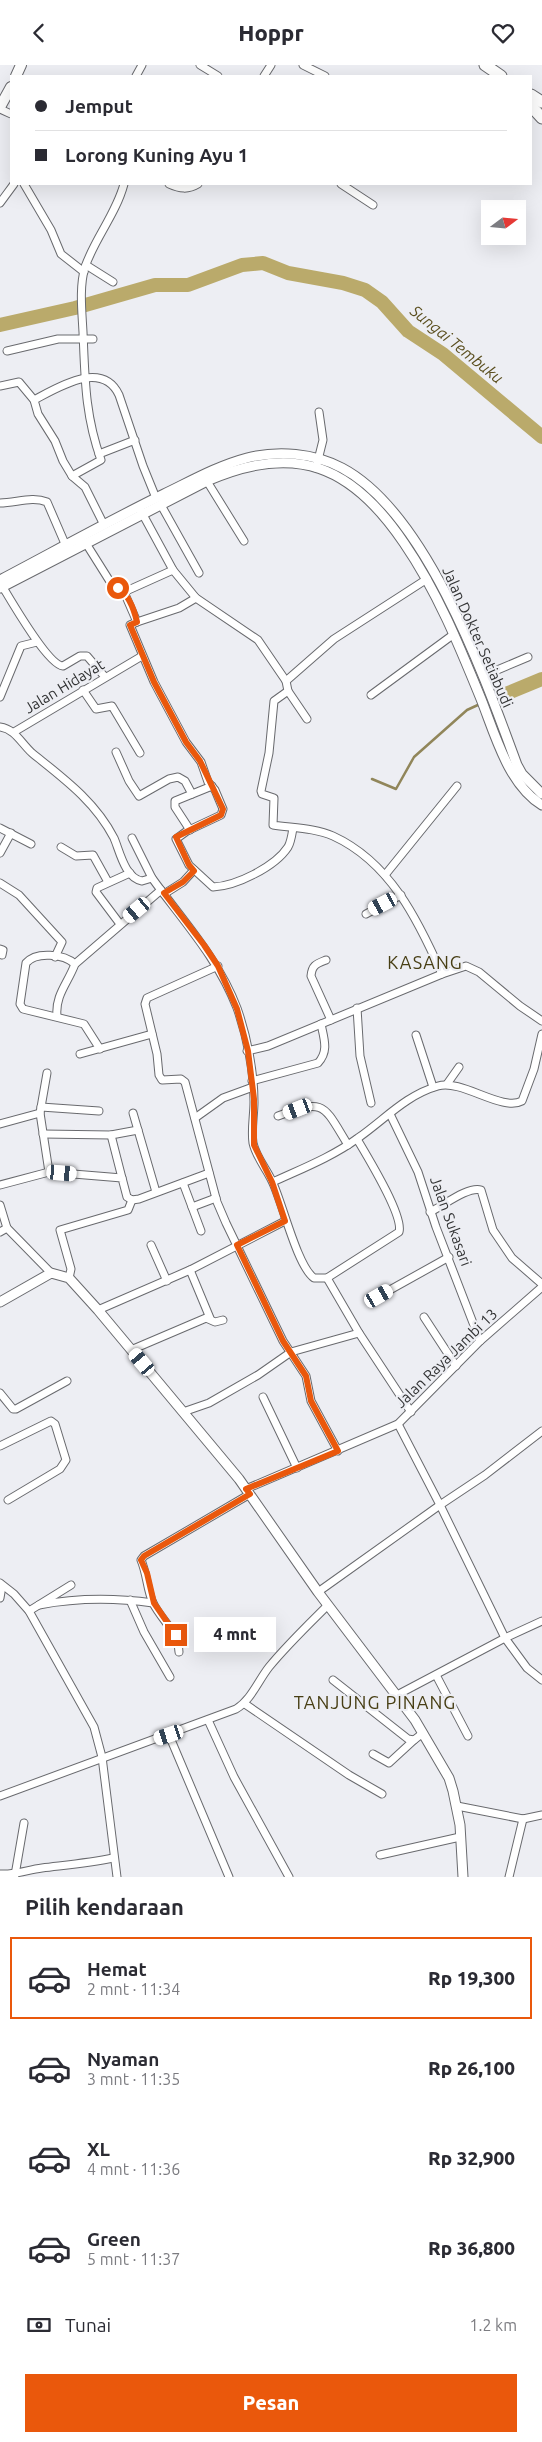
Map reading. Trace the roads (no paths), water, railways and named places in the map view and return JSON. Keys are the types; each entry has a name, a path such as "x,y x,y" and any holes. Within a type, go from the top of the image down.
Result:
{"highway":[{"path":"485,65 500,75"},
{"path":"532,107 542,118"}],"main road":[{"path":"0,108 10,89"}],"street":[{"path":"200,65 216,75"},
{"path":"303,65 323,75"},
{"path":"0,203 13,185"},
{"path":"25,185 51,230 60,254 113,281"},
{"path":"72,476 101,461 87,408 84,378 82,306 85,268 124,185"},
{"path":"171,185 178,188 190,188 196,185"},
{"path":"343,185 374,205"},
{"path":"7,351 58,339 93,339"},
{"path":"34,400 73,380 84,378 102,379 113,385 119,395 159,501 199,573"},
{"path":"0,385 19,381 34,400 38,413 72,476 85,487 104,525"},
{"path":"316,468 323,440 319,412"},
{"path":"99,454 135,440"},
{"name":"Jalan Dokter Setiabudi","path":"1,584 66,545 104,525 141,510 234,462 267,454 320,458 344,468 369,486 411,535 431,567 452,607 483,676 519,777 542,794"},
{"name":"Jalan Dokter Setiabudi","path":"205,478 260,465 286,463 316,468 340,477 375,504 388,519 427,579 454,634 482,702 519,777 530,797 542,805"},
{"path":"205,478 244,541"},
{"path":"0,503 27,500 47,502 66,545"},
{"path":"105,677 87,656 80,656 64,666 60,665 38,642 1,584 87,545 141,510 173,570 196,598 258,640 286,681 288,691 307,719"},
{"path":"87,545 109,580 124,592 137,622"},
{"path":"124,592 173,570"},
{"path":"286,681 334,639 427,579"},
{"path":"196,598 179,608 130,625 154,682 186,742 200,761 222,805 223,813 176,839 189,865 213,887 245,879 266,867 289,846 293,828"},
{"path":"371,695 454,634"},
{"path":"0,697 21,647 38,642"},
{"name":"Jalan Hidayat","path":"0,727 14,732 43,717 83,690 142,656"},
{"path":"483,676 528,657"},
{"path":"83,690 96,709 112,706 140,753"},
{"path":"288,691 274,701 269,753 262,791 262,794 274,798 273,825 334,836 354,848 385,875 401,895 425,936 442,974"},
{"path":"14,732 30,751 66,780 100,815 130,873 137,880 142,881 152,878"},
{"path":"116,752 129,781 139,796 169,779 178,777 185,781 192,794"},
{"path":"190,830 175,805 180,797 212,786"},
{"path":"385,875 457,786"},
{"path":"0,829 31,844"},
{"path":"0,853 11,833"},
{"path":"132,838 152,878 218,966 237,1009 248,1051 252,1084 254,1145 272,1182 285,1221 314,1278 327,1278 362,1254 388,1241 399,1232 401,1227 377,1173 357,1139"},
{"path":"61,847 76,856 92,855 108,882"},
{"path":"57,1016 57,1000 75,964 120,924 162,892 183,882 194,871"},
{"path":"120,924 96,892 97,888 130,873"},
{"path":"0,883 19,895 62,942 62,946 55,957"},
{"path":"366,914 401,895"},
{"path":"75,964 67,959 36,955 26,963 20,1004 23,1009 28,1011 57,1016 63,1020 84,1024 100,1049"},
{"path":"326,960 315,965 311,976 331,1020"},
{"path":"218,966 147,998 145,1004 159,1075 162,1080 181,1079 185,1082 216,1198 283,1341 306,1376 311,1401 338,1451"},
{"path":"248,1051 268,1046 357,1008 462,967 470,967 542,1021"},
{"path":"357,1008 360,1056 371,1103"},
{"path":"195,1118 222,1098 252,1084 318,1063 326,1050 321,1024"},
{"path":"80,1054 152,1034"},
{"path":"272,1182 348,1145 406,1100 433,1087 447,1084 486,1098 516,1103 522,1101 534,1069 542,1034"},
{"path":"416,1035 433,1087"},
{"path":"447,1084 459,1067"},
{"path":"47,1073 41,1110 49,1172"},
{"path":"278,1117 311,1105 320,1106 331,1116 348,1145"},
{"path":"0,1124 41,1110 99,1111"},
{"path":"133,1113 156,1192"},
{"name":"Jalan Sukasari","path":"390,1114 413,1157 430,1212 480,1341"},
{"path":"43,1134 111,1135 138,1130"},
{"path":"111,1135 127,1197 132,1200"},
{"path":"0,1185 49,1172 122,1178"},
{"path":"69,1278 71,1269 60,1230 128,1210 132,1200 209,1173"},
{"path":"183,1183 201,1231"},
{"path":"430,1212 458,1195 476,1188 481,1190 494,1230 519,1266 542,1286"},
{"path":"192,1207 216,1198"},
{"path":"0,1205 4,1230 51,1273 69,1278 131,1349 248,1491 318,1592 423,1733 448,1778 456,1806 463,1877"},
{"path":"98,1310 168,1281 285,1221"},
{"path":"151,1245 168,1281"},
{"path":"379,1296 448,1257"},
{"path":"190,1270 210,1318 215,1323 222,1320"},
{"path":"0,1302 51,1273"},
{"path":"327,1278 358,1333 412,1412"},
{"name":"Jalan Raya Jambi 13","path":"154,1603 147,1573 141,1560 248,1491 398,1424 412,1412 480,1341 542,1286"},
{"path":"424,1317 456,1366"},
{"path":"131,1349 210,1318"},
{"path":"183,1412 209,1403 258,1375 291,1352 358,1333"},
{"path":"0,1393 13,1409 16,1409 67,1381"},
{"path":"263,1397 297,1468"},
{"path":"0,1446 51,1421 55,1424 66,1460 60,1469 8,1500"},
{"path":"398,1424 505,1638 527,1668 542,1680"},
{"path":"318,1592 485,1475 542,1431"},
{"path":"0,1598 1,1584"},
{"path":"1,1584 14,1594 29,1611 94,1727 102,1757 116,1877"},
{"path":"29,1611 71,1585"},
{"path":"130,1600 144,1632 170,1677"},
{"path":"39,1605 73,1601 130,1600 154,1603 176,1635 179,1652"},
{"path":"0,1796 102,1757 169,1735 245,1704 269,1667 328,1605"},
{"path":"396,1695 505,1638 542,1621"},
{"path":"436,1675 468,1736"},
{"path":"334,1680 408,1739 414,1740"},
{"path":"245,1704 349,1775 382,1795"},
{"path":"208,1720 245,1799 289,1877"},
{"path":"373,1754 389,1763 423,1733"},
{"path":"169,1735 228,1877"},
{"path":"456,1806 523,1819 542,1815"},
{"path":"509,1877 523,1819"},
{"path":"15,1875 24,1823"},
{"path":"380,1855 460,1837"},
{"path":"0,1874 15,1875 26,1870 84,1864 113,1858"}],"waterway":[{"name":"Sungai Tembuku","path":"0,325 75,308 155,285 188,285 242,265 263,263 288,273 343,283 365,290 382,302 408,331 443,354 542,437"},
{"path":"496,698 542,679"},
{"path":"372,779 396,789 414,757 467,710 480,704"}],"district":[{"name":"KASANG","path":"425,962"},
{"name":"TANJUNG PINANG","path":"375,1702"}]}
